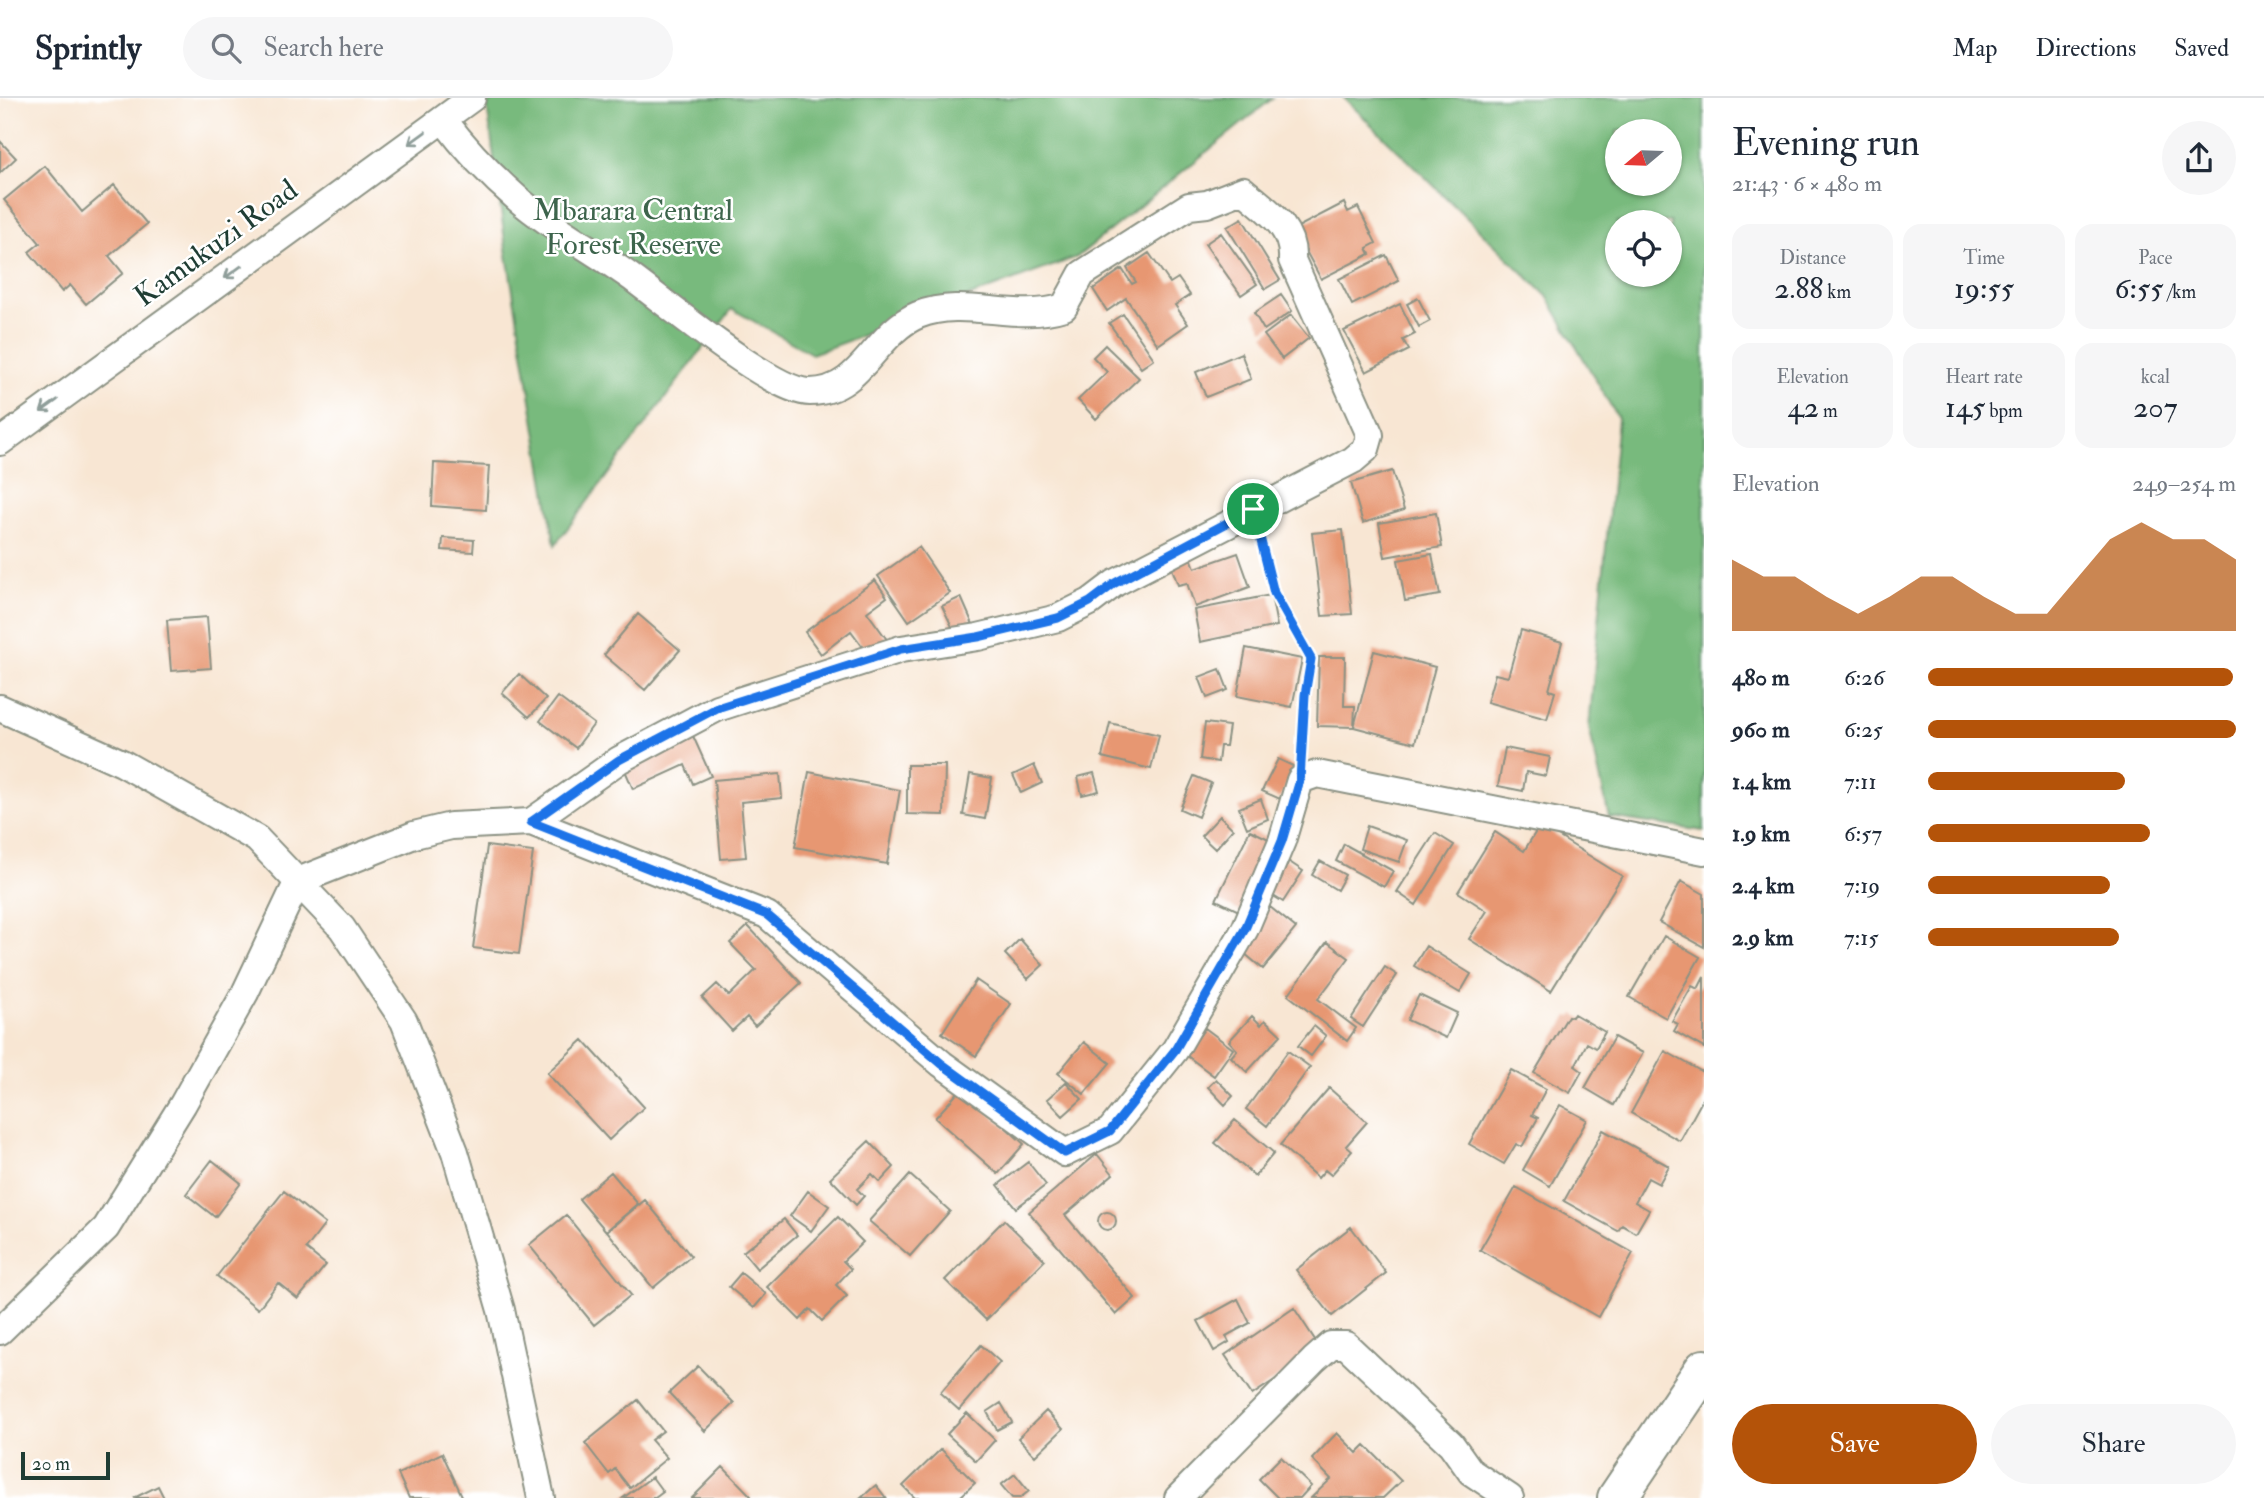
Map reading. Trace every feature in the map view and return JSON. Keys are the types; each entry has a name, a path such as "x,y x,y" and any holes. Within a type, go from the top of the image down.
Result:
{"main road":[{"path":"1617,1498 1704,1369"}],"street":[{"name":"Kamukuzi Road","path":"0,442 472,98"},
{"path":"443,119 474,160 522,202 628,275 751,366 807,393 839,387 851,380 890,332 915,316 954,308 1041,314 1064,307 1082,274 1189,206 1207,204 1243,190 1286,227 1293,249 1292,260 1370,435 1366,449 1353,460 1253,509 1115,583 1090,602 1058,618 978,637 901,649 717,708 619,760 531,822"},
{"path":"0,708 122,762 257,839 342,928 409,1033 455,1152 501,1310 541,1498"},
{"path":"0,1331 106,1228 183,1104 245,993 298,881 414,835 452,826 531,822 767,915 942,1064 1065,1153 1110,1131 1175,1050 1245,929 1282,841 1300,780 1317,774 1704,851"},
{"path":"1178,1498 1314,1360 1331,1345 1346,1345 1451,1444 1471,1472 1510,1498"}],"path":[{"path":"1253,509 1274,593 1311,659 1305,695 1300,780"}],"green space":[{"name":"Mbarara Central Forest Reserve","path":"497,98 1273,98 1077,257 812,354 732,309 555,545 506,249 487,105"},
{"path":"1344,98 1704,98 1704,831 1609,817 1589,728 1618,418 1547,296"}],"building":[{"path":"0,141 16,158 0,173"},
{"path":"45,166 82,212 114,185 147,224 109,256 123,273 86,304 70,285 62,292 29,252 40,243 4,200"},
{"path":"1344,203 1348,212 1358,207 1376,243 1367,248 1370,254 1321,279 1294,229"},
{"path":"1242,218 1280,280 1265,289 1227,227"},
{"path":"1221,233 1257,284 1241,295 1205,244"},
{"path":"1149,253 1170,283 1178,278 1190,295 1175,305 1188,324 1158,345 1126,298 1107,311 1093,289 1122,269 1132,284 1136,282 1127,268"},
{"path":"1386,255 1399,281 1352,305 1339,279"},
{"path":"1281,295 1292,311 1264,330 1254,313"},
{"path":"1418,298 1430,321 1419,327 1407,304"},
{"path":"1400,304 1415,334 1403,340 1409,350 1366,372 1344,331"},
{"path":"1123,314 1154,359 1141,368 1109,323"},
{"path":"1291,315 1309,338 1282,359 1264,335"},
{"path":"1105,345 1139,378 1096,419 1078,400 1107,372 1093,357"},
{"path":"1241,353 1251,379 1206,397 1196,372"},
{"path":"434,463 489,466 486,510 432,506"},
{"path":"1392,471 1404,510 1363,523 1351,483"},
{"path":"1436,513 1442,547 1385,557 1379,523"},
{"path":"1343,530 1352,614 1322,616 1312,533"},
{"path":"443,538 474,540 473,552 442,550"},
{"path":"919,547 950,593 909,621 878,576"},
{"path":"1189,552 1195,568 1238,553 1250,587 1195,607 1187,583 1178,585 1169,560"},
{"path":"1432,554 1440,595 1405,601 1398,560"},
{"path":"875,580 887,597 867,612 888,641 869,655 851,631 821,654 805,632"},
{"path":"1271,595 1277,626 1200,642 1194,610"},
{"path":"961,597 975,629 957,637 942,606"},
{"path":"638,614 680,650 645,690 604,655"},
{"path":"207,617 211,668 171,671 167,620"},
{"path":"1521,630 1562,642 1549,690 1555,692 1547,719 1487,702 1495,674 1508,677"},
{"path":"1246,648 1302,659 1292,707 1237,696"},
{"path":"1374,651 1435,667 1415,743 1354,727"},
{"path":"1319,657 1345,657 1344,706 1355,706 1354,727 1317,726"},
{"path":"1220,669 1228,690 1207,698 1199,677"},
{"path":"519,674 546,699 529,717 502,693"},
{"path":"558,697 594,724 576,748 540,721"},
{"path":"1110,723 1159,735 1151,769 1102,757"},
{"path":"1205,723 1229,726 1226,746 1220,746 1218,762 1200,759"},
{"path":"693,736 711,776 693,784 685,765 633,789 624,768"},
{"path":"1505,748 1550,757 1546,776 1526,772 1523,791 1498,786"},
{"path":"1278,759 1295,767 1280,799 1262,791"},
{"path":"907,765 945,765 944,815 907,814"},
{"path":"1034,765 1042,783 1021,793 1013,775"},
{"path":"809,772 900,790 887,864 795,847"},
{"path":"1094,773 1099,791 1082,795 1078,777"},
{"path":"780,774 782,798 741,802 746,857 721,859 714,780"},
{"path":"970,774 992,778 985,819 963,815"},
{"path":"1194,776 1211,783 1198,817 1180,809"},
{"path":"1261,799 1268,819 1247,828 1239,808"},
{"path":"1220,816 1233,829 1215,849 1201,836"},
{"path":"1540,825 1622,876 1551,991 1469,939 1487,911 1458,892 1495,832 1524,851"},
{"path":"1367,826 1407,840 1399,862 1360,849"},
{"path":"1250,830 1279,844 1245,914 1216,900"},
{"path":"1435,833 1454,845 1416,905 1397,892"},
{"path":"1344,844 1393,871 1384,887 1336,861"},
{"path":"487,846 533,852 519,954 473,948"},
{"path":"1282,857 1303,871 1283,902 1262,889"},
{"path":"1320,861 1345,875 1337,890 1312,875"},
{"path":"1681,881 1704,894 1704,947 1659,922"},
{"path":"1270,907 1296,928 1263,969 1237,947"},
{"path":"748,926 801,983 755,1026 747,1017 732,1031 702,998 717,984 729,996 756,970 730,943"},
{"path":"1664,936 1700,957 1666,1018 1629,997"},
{"path":"1020,939 1043,965 1028,979 1005,954"},
{"path":"1327,942 1349,958 1318,999 1356,1028 1347,1041 1288,995"},
{"path":"1426,946 1471,974 1460,993 1414,966"},
{"path":"1385,967 1397,975 1363,1027 1351,1019"},
{"path":"1704,977 1704,1048 1674,1031 1678,1024 1672,1021 1692,986 1698,989"},
{"path":"976,980 1011,1004 976,1056 942,1033"},
{"path":"1419,995 1457,1013 1446,1038 1407,1020"},
{"path":"1574,1014 1605,1032 1596,1048 1587,1043 1575,1066 1582,1071 1570,1093 1534,1073 1568,1016 1572,1017"},
{"path":"1252,1016 1261,1025 1265,1020 1281,1035 1247,1072 1231,1057 1237,1050 1229,1041"},
{"path":"1314,1026 1326,1036 1311,1056 1298,1046"},
{"path":"1205,1028 1233,1049 1214,1076 1186,1055"},
{"path":"1614,1037 1643,1053 1614,1105 1585,1088"},
{"path":"583,1040 644,1107 609,1140 547,1073"},
{"path":"1084,1042 1110,1063 1084,1094 1058,1073"},
{"path":"1288,1051 1310,1067 1267,1126 1246,1109"},
{"path":"1665,1051 1704,1073 1704,1097 1680,1141 1631,1113"},
{"path":"1511,1070 1546,1089 1532,1115 1538,1118 1522,1147 1516,1144 1504,1164 1469,1144"},
{"path":"1216,1079 1233,1096 1225,1105 1208,1087"},
{"path":"1066,1082 1082,1099 1063,1116 1047,1099"},
{"path":"962,1088 1024,1144 998,1174 935,1118"},
{"path":"1329,1088 1367,1122 1346,1146 1352,1151 1331,1175 1325,1170 1318,1178 1280,1145"},
{"path":"1560,1105 1587,1120 1550,1186 1523,1170"},
{"path":"1235,1120 1274,1153 1255,1176 1215,1143"},
{"path":"1603,1130 1669,1166 1659,1184 1648,1178 1635,1202 1649,1210 1636,1233 1622,1225 1618,1231 1564,1201"},
{"path":"869,1141 894,1167 880,1182 872,1174 857,1189 864,1196 856,1205 830,1178"},
{"path":"1097,1154 1113,1174 1065,1215 1135,1298 1116,1315 1029,1212"},
{"path":"212,1160 241,1183 215,1217 186,1194"},
{"path":"1028,1162 1046,1185 1016,1208 998,1185"},
{"path":"611,1172 638,1204 606,1231 579,1199"},
{"path":"910,1175 950,1211 910,1256 869,1221"},
{"path":"1516,1187 1633,1253 1598,1317 1480,1250"},
{"path":"284,1191 325,1224 306,1249 326,1265 298,1299 278,1283 258,1309 217,1276"},
{"path":"808,1191 829,1206 811,1231 790,1216"},
{"path":"645,1200 691,1256 653,1288 607,1231"},
{"path":"1107,1212 1113,1215 1116,1221 1113,1227 1107,1230 1101,1227 1098,1221 1101,1215"},
{"path":"566,1215 631,1295 594,1325 529,1245"},
{"path":"838,1217 863,1242 843,1261 851,1269 836,1285 847,1296 822,1321 810,1309 800,1320 767,1287"},
{"path":"784,1219 797,1235 757,1269 743,1252"},
{"path":"1004,1220 1045,1260 986,1320 945,1280"},
{"path":"1351,1227 1386,1273 1332,1316 1296,1270"},
{"path":"741,1273 766,1294 754,1308 729,1287"},
{"path":"1238,1299 1250,1323 1226,1336 1229,1342 1214,1351 1198,1321"},
{"path":"1294,1308 1321,1349 1252,1395 1225,1355"},
{"path":"981,1345 1000,1362 959,1410 940,1393"},
{"path":"698,1366 734,1403 705,1431 669,1393"},
{"path":"638,1400 663,1431 651,1440 667,1458 630,1488 615,1469 609,1474 585,1443"},
{"path":"1001,1403 1012,1422 997,1430 987,1412"},
{"path":"1046,1411 1063,1429 1035,1456 1018,1438"},
{"path":"967,1413 995,1440 976,1461 947,1434"},
{"path":"1337,1433 1357,1453 1365,1445 1401,1481 1383,1498 1311,1498 1331,1479 1312,1459"},
{"path":"941,1449 975,1483 959,1498 915,1498 903,1486"},
{"path":"442,1453 463,1498 409,1498 398,1474"},
{"path":"1281,1457 1311,1486 1300,1498 1278,1498 1259,1479"},
{"path":"723,1467 751,1496 749,1498 692,1498"},
{"path":"1015,1474 1029,1491 1020,1498 1012,1498 1001,1485"},
{"path":"652,1477 663,1492 655,1498 623,1498"},
{"path":"876,1485 886,1498 861,1498"},
{"path":"158,1486 164,1498 134,1498"}],"route":[{"path":"1253,509 1274,593 1311,659 1305,695 1306,716 1300,780 1282,841 1245,929 1175,1050 1110,1131 1065,1153 942,1064 767,915 531,822 619,760 717,708 901,649 978,637 1058,618 1090,602 1115,583 1253,509"}]}
